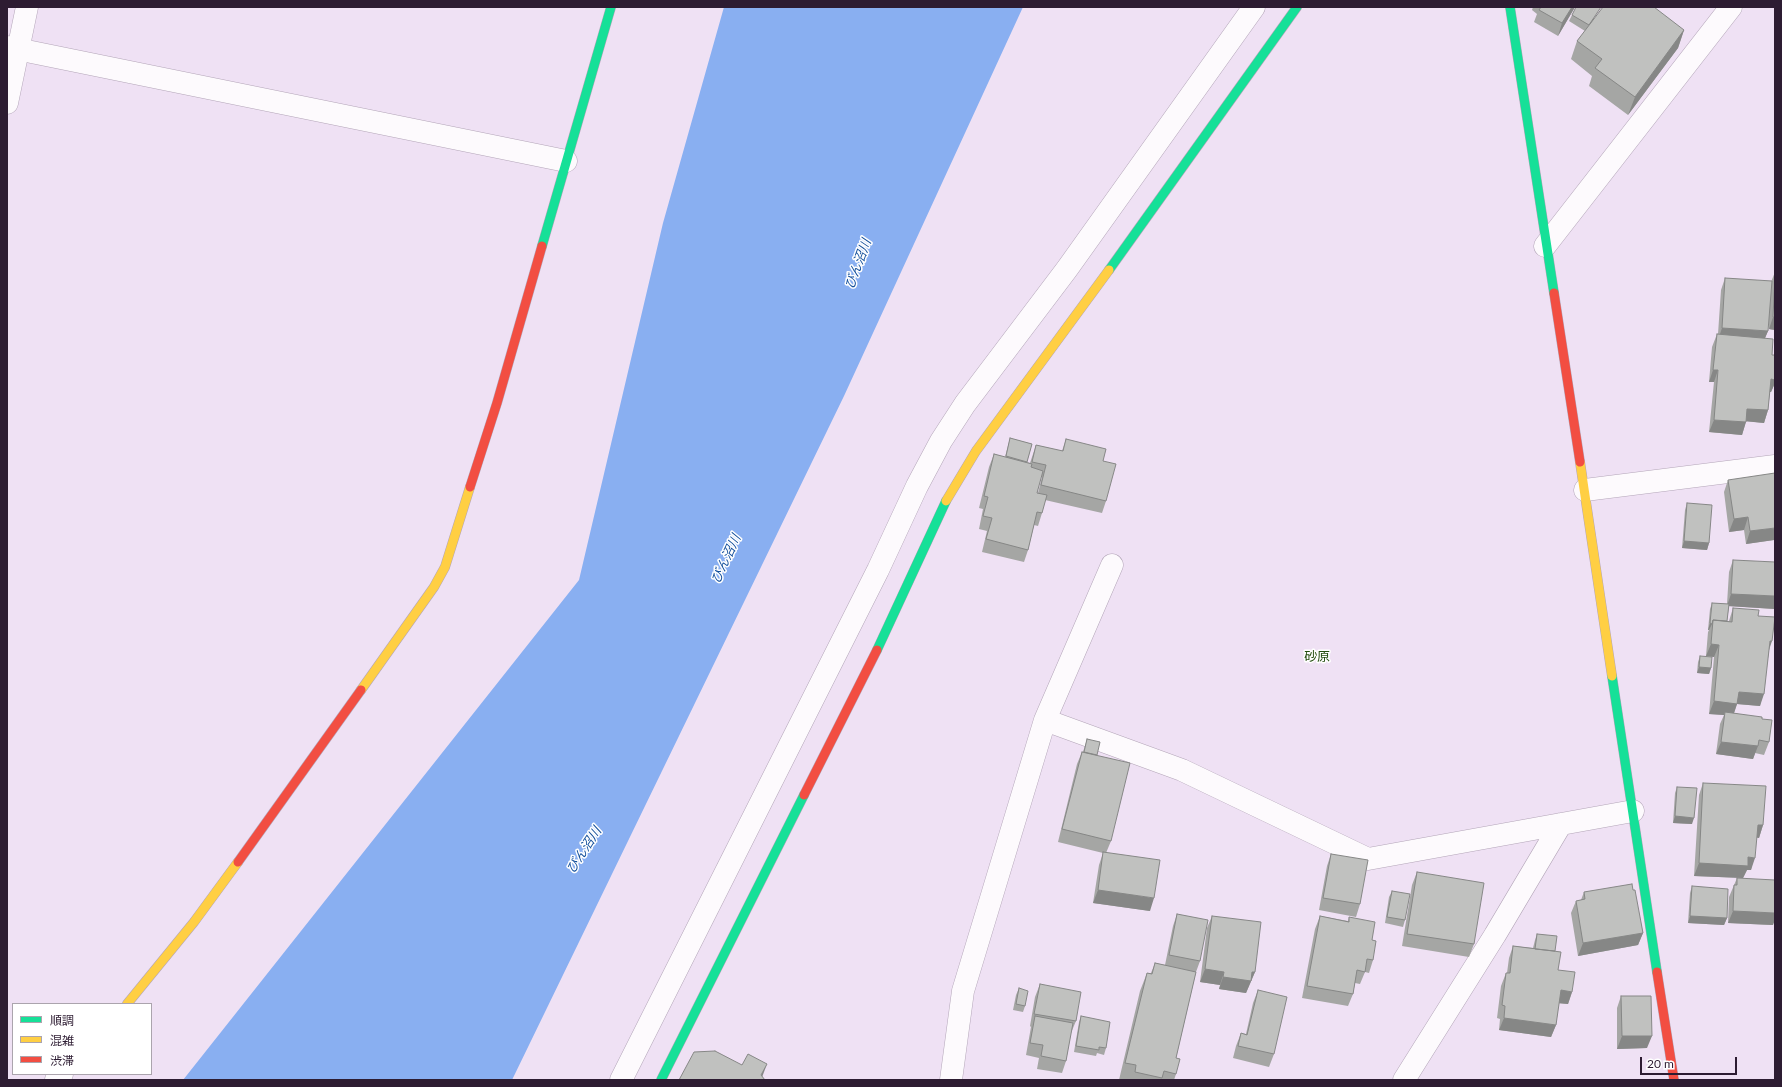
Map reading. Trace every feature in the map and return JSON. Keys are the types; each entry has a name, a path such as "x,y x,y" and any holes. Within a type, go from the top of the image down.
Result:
{"street":[{"path":"7,104 13,48 27,7"},
{"path":"128,1003 194,922 291,789 434,587 445,567 496,403 611,7"},
{"path":"621,1080 878,570 917,486 941,441 965,404 1067,269 1254,7"},
{"path":"661,1080 890,624 946,502 972,457 1013,398 1089,297 1297,7"},
{"path":"1510,7 1545,246 1584,490 1674,1080"},
{"path":"1545,246 1731,7"},
{"path":"13,48 566,161"},
{"path":"1584,490 1775,466"},
{"path":"951,1080 963,991 1045,720 1112,565"},
{"path":"1045,720 1182,770 1368,859 1633,811"},
{"path":"1404,1080 1495,935 1561,824"}],"water":[{"name":"びん沼川","path":"724,7 1023,7 844,396 512,1080 183,1080 579,580 663,223"}],"building":[{"path":"1541,7 1572,7 1562,23 1539,10"},
{"path":"1576,7 1601,7 1589,25 1572,15"},
{"path":"1603,7 1654,7 1684,30 1635,97 1595,68 1602,59 1577,41"},
{"path":"1775,276 1775,317 1773,317"},
{"path":"1725,278 1772,281 1768,331 1722,328"},
{"path":"1717,334 1773,339 1772,355 1775,355 1775,380 1771,379 1768,410 1747,409 1746,422 1714,420 1718,370 1713,370"},
{"path":"1010,438 1032,444 1027,462 1006,456"},
{"path":"1066,439 1106,449 1103,461 1116,464 1106,501 1041,485 1046,465 1032,462 1036,445 1063,451"},
{"path":"994,454 1032,464 1031,467 1043,471 1037,493 1047,495 1042,513 1037,512 1028,550 986,539 992,518 983,516 988,497 984,496"},
{"path":"1775,473 1775,528 1750,531 1748,517 1734,519 1728,480"},
{"path":"1687,503 1712,505 1709,543 1684,541"},
{"path":"1733,560 1775,562 1775,596 1731,594"},
{"path":"1712,603 1729,604 1727,621 1713,620 1712,624 1710,623"},
{"path":"1733,608 1759,610 1758,616 1775,617 1772,641 1770,641 1764,694 1739,692 1737,704 1714,701 1719,645 1711,644 1713,620 1732,622"},
{"path":"1700,656 1712,657 1711,668 1699,667"},
{"path":"1725,712 1762,717 1762,719 1772,720 1769,742 1759,740 1758,746 1721,742"},
{"path":"1087,739 1100,742 1097,755 1084,752"},
{"path":"1082,752 1130,763 1111,841 1062,829"},
{"path":"1703,783 1766,786 1763,825 1758,825 1755,858 1748,857 1748,866 1699,863"},
{"path":"1677,787 1697,788 1694,818 1675,816"},
{"path":"1103,852 1160,860 1154,898 1098,890"},
{"path":"1331,854 1368,860 1360,904 1323,898"},
{"path":"1417,872 1484,883 1474,944 1407,934"},
{"path":"1737,878 1775,880 1775,913 1733,911 1734,885 1737,885"},
{"path":"1632,884 1633,890 1635,890 1643,933 1583,943 1576,901 1585,899 1584,892"},
{"path":"1692,886 1728,889 1727,918 1690,916"},
{"path":"1392,891 1410,894 1405,920 1387,917"},
{"path":"1177,914 1208,920 1200,961 1169,955"},
{"path":"1212,916 1261,922 1255,972 1252,972 1251,981 1223,977 1224,972 1205,969"},
{"path":"1320,916 1349,922 1349,917 1375,922 1372,940 1376,941 1373,960 1367,959 1365,972 1357,970 1353,994 1307,986"},
{"path":"1537,934 1557,936 1555,951 1535,949"},
{"path":"1513,946 1561,952 1558,970 1575,972 1572,992 1561,990 1556,1025 1504,1018 1505,1006 1502,1005 1506,973 1510,973"},
{"path":"1155,963 1196,972 1176,1058 1180,1059 1176,1074 1164,1071 1162,1078 1135,1072 1136,1065 1125,1063 1147,973 1152,974"},
{"path":"1040,984 1081,992 1076,1021 1034,1014"},
{"path":"1019,988 1028,991 1025,1006 1016,1004"},
{"path":"1258,990 1287,997 1274,1054 1238,1046 1241,1033 1247,1035"},
{"path":"1621,996 1651,996 1652,1036 1622,1036"},
{"path":"1035,1016 1073,1023 1066,1061 1041,1056 1043,1045 1030,1043"},
{"path":"1081,1016 1110,1022 1106,1048 1099,1047 1099,1050 1076,1046"},
{"path":"715,1051 742,1065 748,1054 767,1064 761,1075 765,1080 679,1080 694,1052"}],"traffic: fast":[{"path":"542,246 611,7"},
{"path":"1109,270 1297,7"},
{"path":"1510,7 1554,293"},
{"path":"877,650 946,501"},
{"path":"1612,676 1657,972"},
{"path":"661,1080 804,795"}],"traffic: slow":[{"path":"946,501 976,451 1109,270"},
{"path":"1580,462 1612,676"},
{"path":"361,690 434,587 445,567 470,487"},
{"path":"128,1003 194,922 238,862"}],"traffic: jam":[{"path":"470,487 497,403 542,246"},
{"path":"1554,293 1580,462"},
{"path":"804,795 877,650"},
{"path":"238,862 361,690"},
{"path":"1657,972 1674,1080"}],"district":[{"name":"砂原","path":"1317,657"}]}
